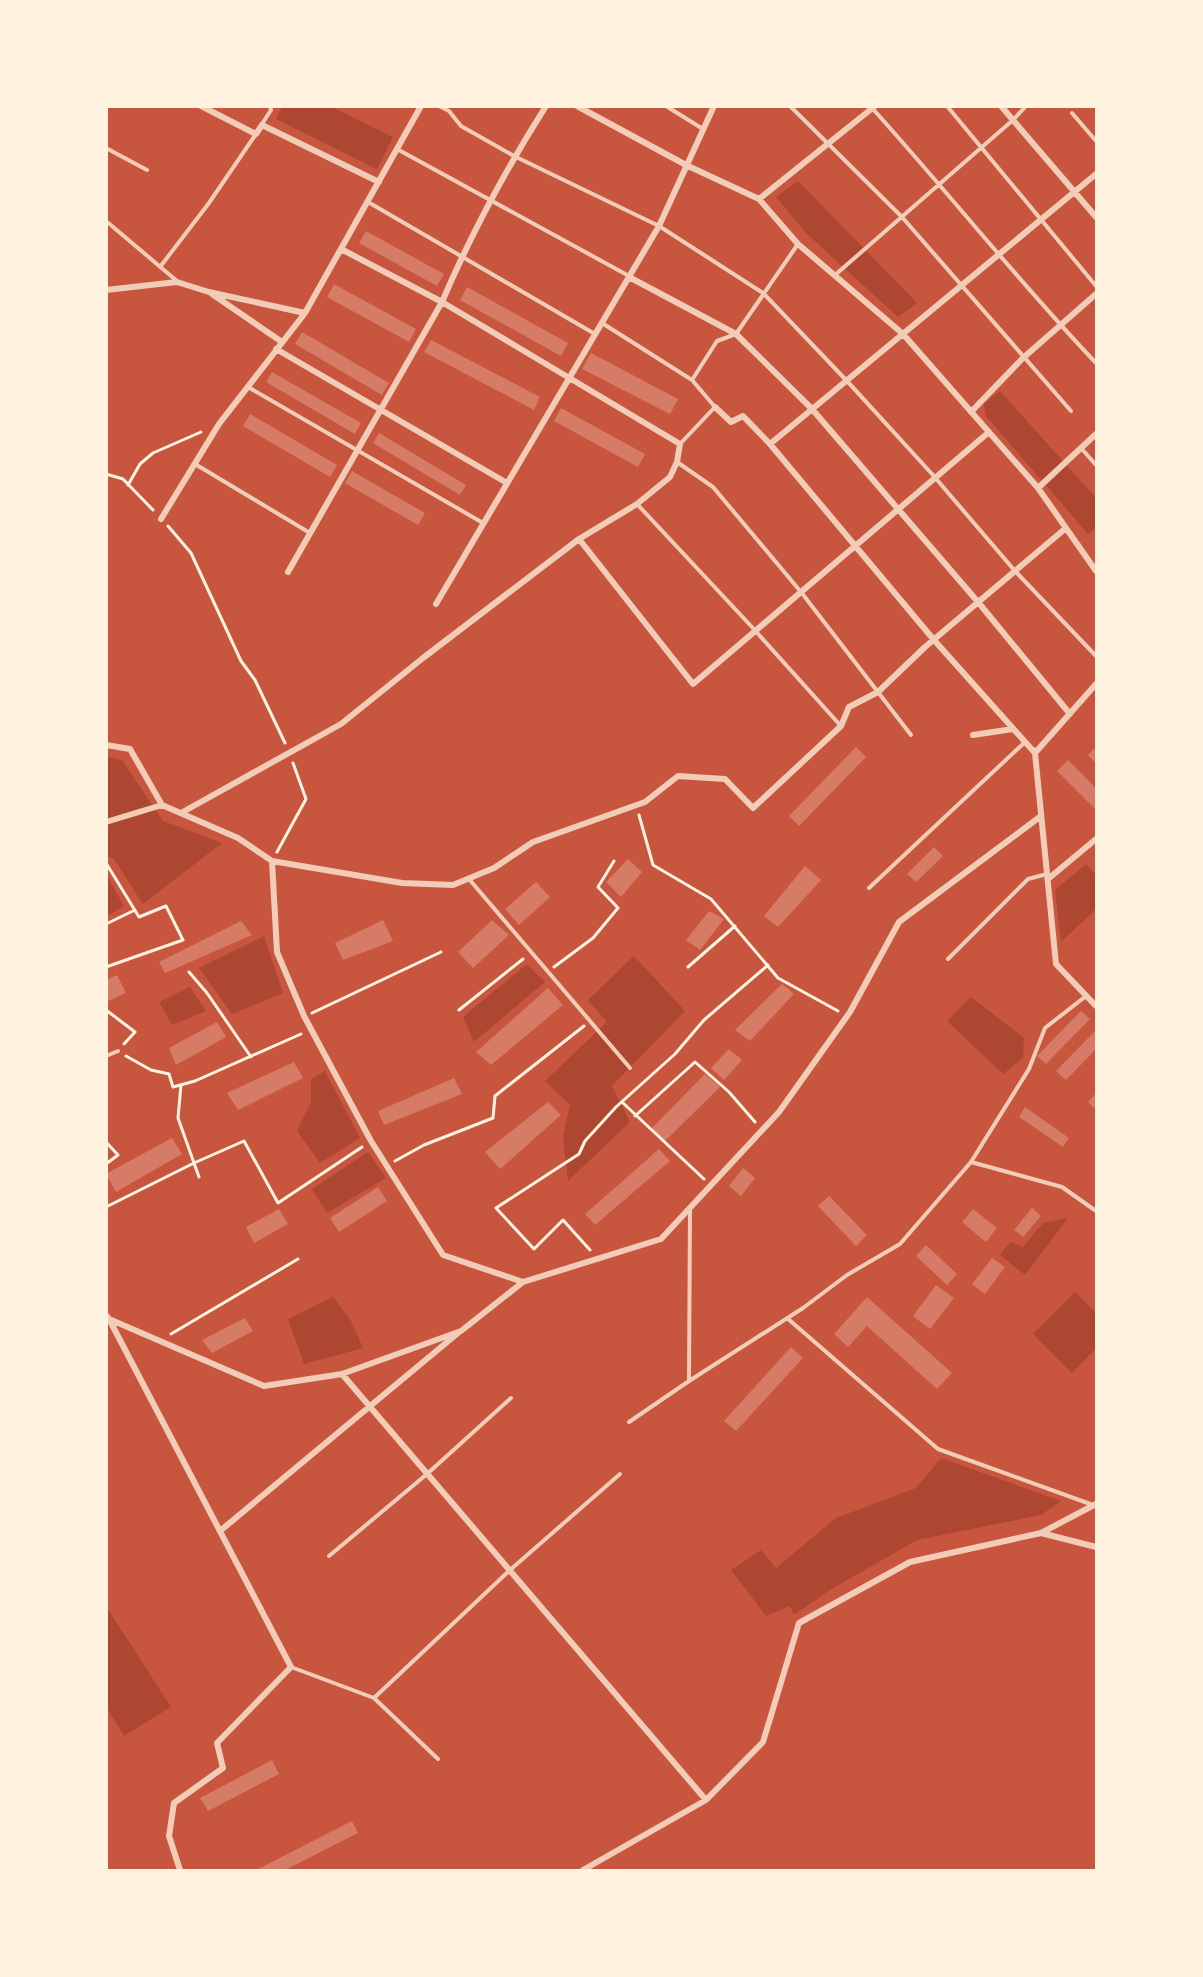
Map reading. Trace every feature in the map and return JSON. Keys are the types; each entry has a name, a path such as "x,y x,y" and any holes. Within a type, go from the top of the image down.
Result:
{"street":[{"path":"201,106 256,134 261,125 379,182"},
{"path":"161,519 219,424 246,386 305,313 421,106"},
{"path":"288,572 442,302 462,255 514,156 546,106"},
{"path":"577,106 686,165 759,199 798,244 903,334 1038,488 1096,571"},
{"path":"436,604 659,226 714,106"},
{"path":"1001,106 1096,217"},
{"path":"759,199 873,107"},
{"path":"770,444 1096,174"},
{"path":"181,813 341,724 579,539 637,504 670,477 677,462 680,444 442,302 341,249"},
{"path":"629,277 736,334 812,409 978,602 1070,714"},
{"path":"106,291 177,282 209,292 305,313"},
{"path":"209,292 282,342"},
{"path":"971,412 1023,358 1096,294"},
{"path":"276,349 507,483"},
{"path":"715,407 731,422 743,416 770,444 934,640 1035,753 1056,964 1096,1006"},
{"path":"579,539 693,684 989,432"},
{"path":"1038,488 1096,434"},
{"path":"106,745 130,749 162,805 238,838 272,861 402,883 453,885 494,868 533,842 645,802 678,776 724,779 753,808 841,726 849,707 878,692 934,640 1066,528"},
{"path":"1035,753 1096,684"},
{"path":"973,735 1013,729 1035,753"},
{"path":"106,822 162,805"},
{"path":"220,1532 523,1282 661,1239 779,1112 847,1016 899,922 1041,816"},
{"path":"1047,876 1096,839"},
{"path":"272,861 276,952 311,1030 371,1141 442,1255 523,1282"},
{"path":"108,1317 264,1386 342,1374 461,1331"},
{"path":"108,1317 291,1667 217,1743 224,1768 174,1803 169,1836 180,1870"},
{"path":"342,1374 706,1800"},
{"path":"583,1870 706,1800 763,1742 799,1623 910,1562 1041,1533 1095,1504"},
{"path":"1041,1533 1096,1547"}],"lane":[{"path":"261,125 271,110 270,106"},
{"path":"439,106 449,111 461,126 514,156 659,226 763,293 847,381 1015,571 1096,656"},
{"path":"666,106 704,130"},
{"path":"790,106 902,217 1071,411"},
{"path":"947,106 1096,286"},
{"path":"835,275 1013,120 1026,106"},
{"path":"873,107 1060,325 1096,363"},
{"path":"1072,113 1096,141"},
{"path":"160,267 209,203 256,134"},
{"path":"106,148 147,170"},
{"path":"397,149 629,277"},
{"path":"367,202 595,334"},
{"path":"106,221 177,282"},
{"path":"692,380 717,341 736,334 798,244"},
{"path":"602,322 692,380 715,407 680,444"},
{"path":"246,386 484,523"},
{"path":"1081,448 1096,465"},
{"path":"677,462 713,487 801,592 911,735"},
{"path":"194,463 310,533"},
{"path":"637,504 841,726"},
{"path":"869,888 1025,742"},
{"path":"948,959 1028,879 1047,876"},
{"path":"469,878 630,1068"},
{"path":"629,1422 787,1318 847,1275 900,1244 970,1162 1029,1069 1045,1028 1086,996"},
{"path":"106,1056 118,1051"},
{"path":"970,1162 1062,1187 1096,1211"},
{"path":"689,1381 690,1208"},
{"path":"787,1318 938,1449 1095,1504"},
{"path":"329,1556 428,1474 511,1398"},
{"path":"374,1698 510,1570 620,1474"},
{"path":"291,1667 374,1698 438,1759"}],"path":[{"path":"128,485 141,464 153,453 219,424"},
{"path":"106,474 123,479 191,553 241,661 255,680 290,753 306,799 272,861"},
{"path":"636,806 653,865 711,898 778,978 847,1016"},
{"path":"548,971 592,938 618,908 598,887 614,861"},
{"path":"106,863 139,917 166,906 183,940 106,967"},
{"path":"106,924 135,910"},
{"path":"688,967 735,926"},
{"path":"304,1016 441,952"},
{"path":"459,1010 531,952"},
{"path":"597,1259 563,1220 534,1249 496,1208 579,1154 585,1141 622,1102 675,1054 704,1020 768,965"},
{"path":"189,972 207,993 250,1057"},
{"path":"106,1010 135,1032 118,1051 151,1070 170,1074 174,1087 195,1081 311,1030"},
{"path":"387,1166 424,1145 493,1118 495,1096 590,1021"},
{"path":"635,1116 695,1062 729,1092 762,1131"},
{"path":"181,1085 178,1118 199,1177"},
{"path":"622,1102 711,1185"},
{"path":"106,1207 244,1141 278,1203 371,1141"},
{"path":"106,1142 118,1155 106,1164"},
{"path":"160,1340 298,1259"}],"shaded area":[{"path":"282,107 332,107 393,137 377,169 276,119"},
{"path":"798,181 917,303 898,317 806,233 776,197"},
{"path":"1000,391 1096,498 1096,527 1088,534 986,416 984,404"},
{"path":"106,757 122,760 163,821 222,843 143,904 114,859 107,856"},
{"path":"1086,864 1096,875 1096,909 1061,942 1055,890"},
{"path":"106,874 124,906 107,916 106,916"},
{"path":"264,936 283,993 232,1014 199,968"},
{"path":"634,956 685,1011 612,1086 630,1122 568,1181 563,1137 570,1105 545,1081 607,1022 588,1000"},
{"path":"527,964 545,982 474,1042 463,1017"},
{"path":"190,987 206,1011 172,1025 159,1002"},
{"path":"971,997 1024,1038 1023,1058 1003,1074 947,1021"},
{"path":"325,1071 360,1138 320,1163 297,1131 311,1102 311,1079"},
{"path":"368,1152 386,1178 327,1213 312,1189"},
{"path":"1068,1218 1025,1275 1000,1255 1010,1242 1023,1247 1043,1223"},
{"path":"1075,1292 1096,1313 1096,1348 1072,1373 1033,1334"},
{"path":"333,1297 351,1321 363,1348 304,1364 288,1319"},
{"path":"941,1458 1061,1501 1041,1515 917,1540 830,1590 794,1615 790,1606 766,1616 731,1570 761,1550 776,1568 836,1518 916,1488"},
{"path":"106,1606 171,1707 124,1736 107,1708"}],"building":[{"path":"366,231 444,274 437,286 359,243"},
{"path":"334,284 416,329 409,342 327,297"},
{"path":"467,287 568,343 561,356 460,300"},
{"path":"302,332 389,383 382,395 295,344"},
{"path":"431,340 540,397 534,410 424,352"},
{"path":"591,353 678,399 670,414 582,369"},
{"path":"272,372 361,423 355,434 266,382"},
{"path":"561,408 645,454 638,467 554,421"},
{"path":"250,414 337,465 330,477 243,426"},
{"path":"379,433 466,485 460,495 373,443"},
{"path":"352,471 425,513 418,525 345,483"},
{"path":"856,747 866,757 799,826 789,816"},
{"path":"1096,747 1096,764 1088,755"},
{"path":"1068,760 1096,788 1096,810 1057,771"},
{"path":"934,847 943,856 916,882 907,874"},
{"path":"628,859 642,872 621,897 606,882"},
{"path":"805,866 821,880 778,927 764,916"},
{"path":"536,882 550,897 519,925 505,909"},
{"path":"709,911 724,919 700,950 686,940"},
{"path":"383,920 393,941 343,960 335,943"},
{"path":"492,920 509,935 473,968 458,952"},
{"path":"241,921 252,935 165,973 159,962"},
{"path":"117,975 126,993 106,1002 106,980"},
{"path":"782,984 794,994 750,1041 735,1030"},
{"path":"548,988 563,1005 491,1065 476,1052"},
{"path":"1081,1011 1090,1019 1046,1064 1037,1056"},
{"path":"217,1022 226,1037 176,1065 169,1048"},
{"path":"1096,1030 1096,1049 1066,1080 1056,1071"},
{"path":"729,1049 742,1060 724,1080 711,1068"},
{"path":"294,1062 303,1078 238,1110 227,1093"},
{"path":"705,1074 720,1087 665,1141 651,1129"},
{"path":"454,1078 462,1094 384,1125 378,1111"},
{"path":"1096,1093 1096,1110 1088,1102"},
{"path":"548,1102 561,1115 500,1169 485,1152"},
{"path":"1025,1107 1069,1138 1063,1147 1019,1117"},
{"path":"172,1138 182,1154 116,1192 106,1174"},
{"path":"659,1149 670,1161 595,1225 585,1214"},
{"path":"743,1168 755,1178 741,1196 729,1186"},
{"path":"378,1187 387,1201 339,1232 330,1218"},
{"path":"829,1196 867,1235 856,1246 818,1206"},
{"path":"1032,1208 1041,1216 1023,1237 1014,1230"},
{"path":"279,1209 288,1224 254,1243 246,1227"},
{"path":"973,1209 997,1228 986,1242 962,1222"},
{"path":"926,1245 957,1274 947,1285 916,1256"},
{"path":"992,1258 1005,1267 985,1294 972,1284"},
{"path":"936,1285 954,1298 930,1329 913,1316"},
{"path":"867,1297 952,1373 937,1389 867,1326 848,1347 834,1334"},
{"path":"245,1318 253,1331 212,1353 202,1340"},
{"path":"791,1347 803,1358 736,1431 724,1421"},
{"path":"272,1760 279,1774 208,1811 200,1798"},
{"path":"352,1821 358,1833 285,1870 256,1870"}]}
